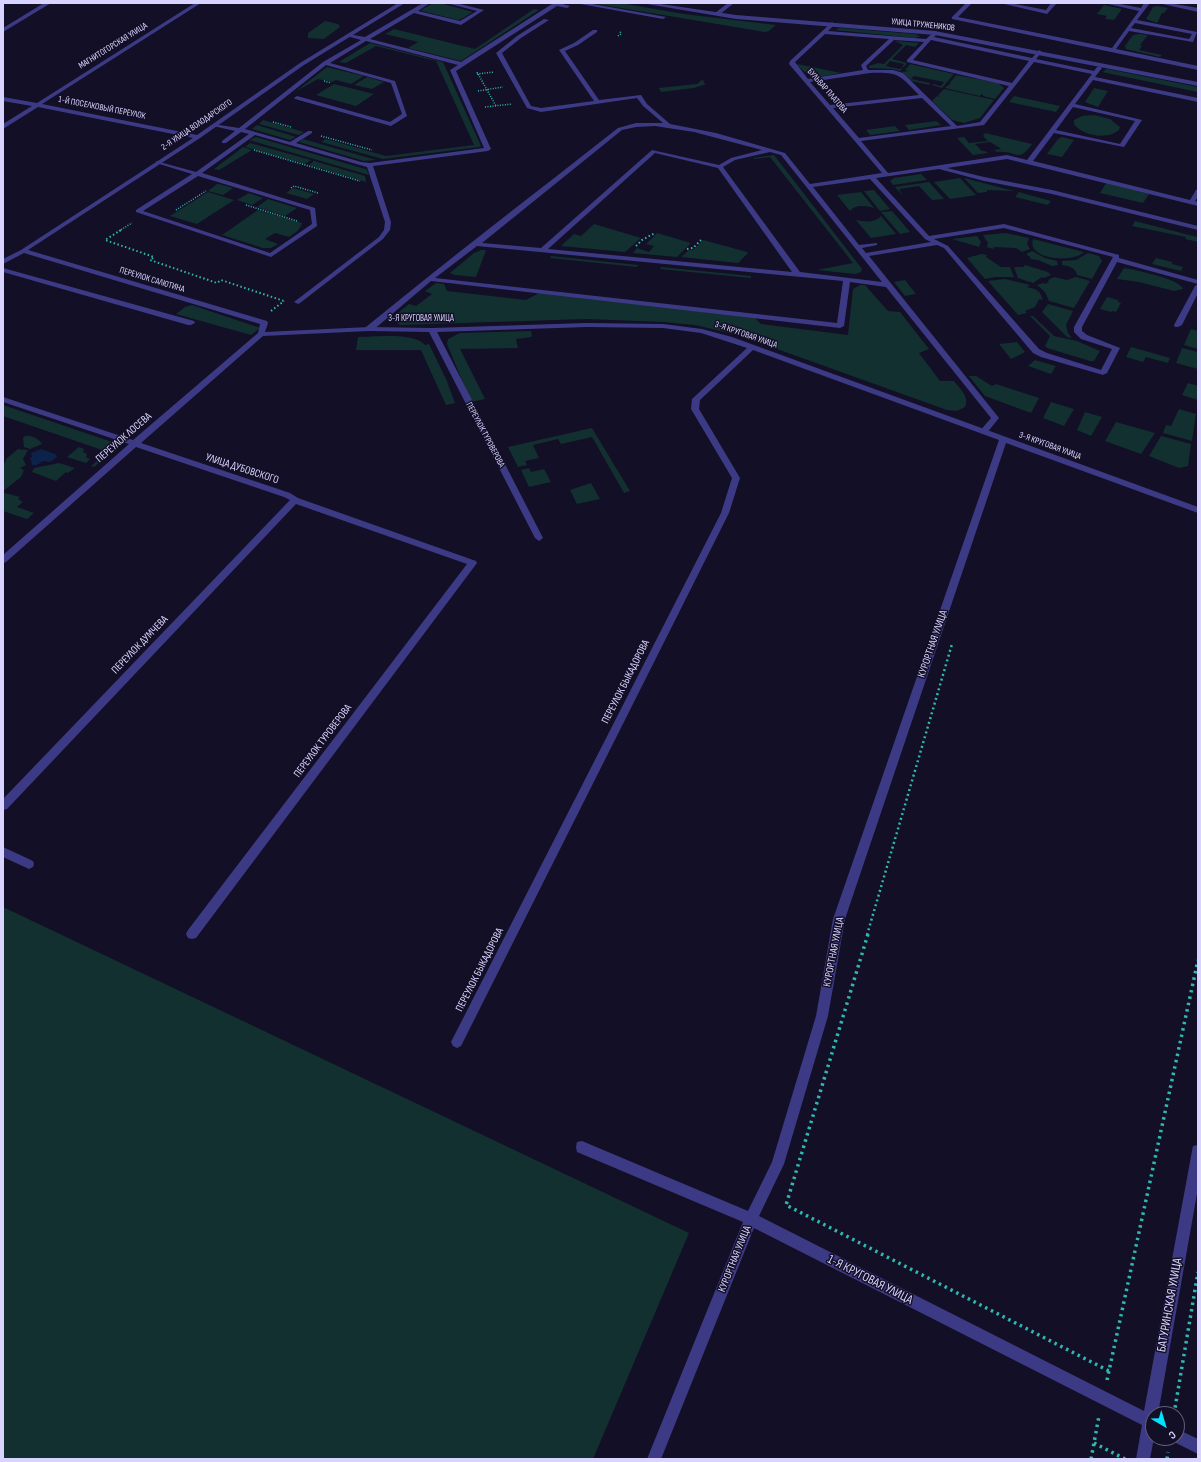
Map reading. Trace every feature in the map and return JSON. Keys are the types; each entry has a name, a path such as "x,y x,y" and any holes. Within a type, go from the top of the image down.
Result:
{"street":[{"path":"3,30 48,3"},
{"name":"МАГНИТОГОРСКАЯ УЛИЦА","path":"3,127 198,3"},
{"name":"2-Я УЛИЦА ВОЛОДАРСКОГО","path":"3,262 23,251 198,136 302,64 402,3"},
{"path":"238,144 224,142 326,63 427,3"},
{"path":"413,11 461,23 481,10 449,3"},
{"path":"215,124 254,133 361,164 370,165 488,149 453,70 554,3 567,6"},
{"path":"578,3 663,17"},
{"name":"УЛИЦА ТРУЖЕНИКОВ","path":"644,3 717,14 935,33 1198,84"},
{"path":"717,14 731,3"},
{"path":"969,3 954,18 1198,68"},
{"path":"1003,3 1047,12 1054,3"},
{"path":"1107,3 1142,10"},
{"path":"1113,50 1147,3"},
{"path":"1161,3 1198,10"},
{"path":"546,20 519,37 499,53 530,107 541,110 639,96 645,105 668,125"},
{"path":"1128,29 1191,41 1195,33 1134,21"},
{"name":"БУЛЬВАР ПЛАТОВА","path":"832,24 792,62 792,64 886,174"},
{"path":"595,31 576,44 562,50 598,103"},
{"path":"823,32 893,38 929,39 1033,60 1198,100"},
{"path":"935,33 909,61 1014,85"},
{"path":"349,35 464,63"},
{"path":"373,35 385,38"},
{"path":"867,72 863,66 893,38"},
{"path":"858,140 954,126 982,124 1039,52"},
{"path":"275,103 299,97 391,124 405,115 393,82 326,63"},
{"path":"1029,162 1101,65"},
{"path":"806,81 867,72 889,71 899,73 954,126"},
{"path":"829,107 923,96"},
{"name":"1-Й ПОСЕЛКОВЫЙ ПЕРЕУЛОК","path":"3,99 198,136"},
{"path":"1053,131 1122,146 1139,120 1072,105"},
{"path":"369,329 429,279 476,244 620,129 636,125 668,125 783,154 995,418 983,432"},
{"path":"290,144 309,132"},
{"path":"138,210 197,174 254,133"},
{"path":"720,167 733,159 770,150"},
{"path":"543,250 654,151 720,167 798,275"},
{"path":"809,186 1007,157 1195,203 1198,191"},
{"path":"129,208 271,255 315,225 313,209 158,162"},
{"path":"298,302 381,238 387,230 388,222 370,165"},
{"path":"936,167 984,179 1052,192 1198,228"},
{"path":"871,176 927,238 946,247 1036,351 1044,355 1103,373 1116,348 1084,337 1078,332 1078,327 1117,256 1004,226 927,238"},
{"path":"864,255 938,243"},
{"path":"476,244 847,279 887,285"},
{"path":"857,247 875,244"},
{"name":"ПЕРЕУЛОК САЛЮТИНА","path":"23,251 264,324 261,334"},
{"path":"1115,260 1198,284 1178,325"},
{"path":"3,270 191,323"},
{"path":"429,279 840,326 847,279"},
{"name":"3-Я КРУГОВАЯ УЛИЦА","path":"261,334 369,329 432,330 587,325 663,326 702,331 729,339 1198,510"},
{"name":"ПЕРЕУЛОК ТУРОВЕРОВА","path":"432,330 539,538"},
{"name":"ПЕРЕУЛОК ЛОСЕВА","path":"3,560 261,334"},
{"name":"ПЕРЕУЛОК БЫКАДОРОВА","path":"457,1042 726,513 736,478 695,409 696,399 751,348"},
{"name":"УЛИЦА ДУБОВСКОГО","path":"3,399 287,495 294,500 473,563"},
{"name":"КУРОРТНАЯ УЛИЦА","path":"654,1459 750,1220 778,1164 822,1016 839,919 1003,440"},
{"name":"ПЕРЕУЛОК ДУМЧЕВА","path":"3,806 294,500"},
{"name":"ПЕРЕУЛОК ТУРОВЕРОВА","path":"192,934 473,563"},
{"path":"3,852 29,864"},
{"name":"1-Я КРУГОВАЯ УЛИЦА","path":"582,1147 750,1220 1145,1419"},
{"name":"БАТУРИНСКАЯ УЛИЦА","path":"1154,1406 1198,1151"},
{"path":"1185,1440 1198,1447"},
{"name":"БАТУРИНСКАЯ УЛИЦА","path":"1143,1459 1146,1446"}],"path":[{"path":"618,36 621,34 620,31"},
{"path":"464,63 473,65 496,106"},
{"path":"457,77 509,70"},
{"path":"463,93 517,85"},
{"path":"470,109 526,102"},
{"path":"269,121 374,151"},
{"path":"248,148 362,182"},
{"path":"174,212 210,188"},
{"path":"241,203 300,222"},
{"path":"633,249 642,240 655,233"},
{"path":"953,643 786,1205 1109,1371"},
{"path":"1091,1459 1198,960"},
{"path":"1175,1406 1198,1272"},
{"path":"1094,1443 1125,1459"}],"green space":[{"path":"433,3 440,3 473,12 458,20 421,10"},
{"path":"591,3 620,3 684,14 776,25 769,31 765,32"},
{"path":"1104,5 1122,9 1114,20 1105,19 1107,16 1097,14"},
{"path":"1158,6 1168,8 1164,13 1162,13 1157,23 1146,19 1153,7"},
{"path":"534,9 539,10 461,61 408,48 418,42 385,34 394,29 475,49"},
{"path":"325,21 338,24 340,27 324,39 308,38 308,33"},
{"path":"840,28 915,34 920,36 915,38 835,30"},
{"path":"1133,35 1148,35 1140,45 1142,46 1139,50 1162,55 1160,57 1126,49 1125,46"},
{"path":"895,41 919,43 915,47 906,45 892,59 907,63 904,67 902,67 904,64 890,61 886,66 899,69 903,68 900,71 892,69 869,68 869,66 878,63 884,64 903,45"},
{"path":"370,43 443,62 481,146 383,159 321,142 326,139 386,156 474,145 436,61 376,46 346,63 339,62"},
{"path":"797,64 841,73 812,76 802,70"},
{"path":"910,64 954,74 942,88 932,85 941,86 944,82 914,76 911,79 930,83 929,85 912,81 902,72 909,71 905,70"},
{"path":"327,67 364,76 351,84 336,80 332,82 318,79 295,92"},
{"path":"1107,69 1198,87 1198,92 1102,72"},
{"path":"956,75 998,83 1004,88 995,99 983,96 981,94 980,96 945,88 948,85 951,85 949,84"},
{"path":"367,77 384,82 372,89 354,85"},
{"path":"702,80 705,81 703,82 706,84 694,88 661,92 659,88 697,84"},
{"path":"334,84 374,94 356,106 316,95"},
{"path":"1094,88 1108,91 1098,107 1085,102"},
{"path":"944,89 994,100 980,118 964,123 952,120 932,101 937,96 940,97 938,95"},
{"path":"1014,96 1060,106 1056,112 1009,102"},
{"path":"1094,115 1110,119 1120,127 1119,130 1102,136 1089,134 1074,124 1074,120 1082,116"},
{"path":"263,120 304,132 299,135 259,124"},
{"path":"936,121 941,125 909,130 905,125"},
{"path":"257,125 296,137 290,140 252,129"},
{"path":"895,126 900,131 870,135 866,130"},
{"path":"985,133 1032,144 1023,153 1017,155 997,152 994,150 1001,149 990,142 975,144 982,151 988,153 973,155 957,138 964,137 969,143 988,141 983,136"},
{"path":"256,137 365,169 369,175 249,140"},
{"path":"1062,137 1074,140 1062,157 1047,154 1058,139"},
{"path":"303,139 376,160 364,161 299,142"},
{"path":"250,143 311,160 305,164 245,147"},
{"path":"243,147 252,150 219,170 214,169"},
{"path":"774,155 862,269 861,272 855,274 817,270 853,263 770,157 753,158"},
{"path":"314,161 365,176 366,182 309,165"},
{"path":"921,174 927,180 893,185 890,181 894,178"},
{"path":"960,178 976,195 950,199 934,182"},
{"path":"964,178 1014,191 987,190 987,192 978,193"},
{"path":"929,182 944,199 932,200 919,186 899,189 903,196 895,187"},
{"path":"1106,183 1149,194 1143,203 1100,193"},
{"path":"217,184 233,188 223,195 208,191"},
{"path":"293,188 314,194 307,199 286,193"},
{"path":"874,190 890,209 880,211 864,191"},
{"path":"208,192 234,200 197,224 170,216"},
{"path":"861,192 874,208 858,206 850,211 837,195"},
{"path":"1019,192 1051,201 1048,205 1015,197"},
{"path":"249,193 263,198 252,205 237,200"},
{"path":"268,199 297,208 285,216 257,207"},
{"path":"258,210 302,223 299,229 289,237 275,233 265,239 278,244 271,248 263,248 222,235"},
{"path":"892,211 910,232 900,234 881,212"},
{"path":"881,216 896,234 871,238 856,220 873,221"},
{"path":"1135,221 1197,237 1198,242 1185,239 1186,237 1132,226"},
{"path":"594,224 641,238 625,252 561,246 574,234 581,236"},
{"path":"657,233 691,243 677,257 633,253 637,248 649,252 654,246 646,244"},
{"path":"1006,233 1029,238 1027,244 1030,249 1022,252 1016,248 994,247 993,249 987,247 988,243 983,235"},
{"path":"977,236 981,242 979,247 952,239"},
{"path":"1033,239 1084,252 1078,256 1070,258 1051,258 1036,251 1033,246"},
{"path":"703,240 748,253 738,263 681,257 689,250 693,250"},
{"path":"481,250 486,250 476,277 455,275 450,273 474,253"},
{"path":"1032,251 1045,258 1057,261 1058,265 1052,266 1038,260 1030,259 1031,258 1026,254"},
{"path":"1088,253 1099,256 1102,261 1092,279 1077,275 1072,268 1062,265 1062,261 1076,260"},
{"path":"981,254 987,255 986,257 1001,267 1010,267 1014,277 995,277 985,279 967,258"},
{"path":"551,256 638,265 637,267 550,258"},
{"path":"1156,258 1172,262 1172,264 1183,267 1181,271 1152,264"},
{"path":"1025,265 1048,272 1051,275 1044,278 1042,277 1033,283 1018,278 1014,267 1023,267"},
{"path":"661,267 751,276 751,278 660,269"},
{"path":"1124,268 1166,278 1180,285 1183,289 1174,291 1139,282 1117,279"},
{"path":"1054,277 1067,280 1076,277 1090,281 1074,308 1049,301 1045,292 1037,285 1043,283 1045,284 1049,282 1048,280"},
{"path":"1005,279 1030,285 1027,287 1035,289 1040,293 1043,300 1039,299 1035,307 1025,311 1027,313 1018,315 988,281"},
{"path":"905,280 916,294 905,296 894,282"},
{"path":"436,283 444,284 447,291 526,300 539,293 752,315 761,324 848,335 853,289 860,285 865,285 888,311 900,312 929,349 919,353 940,381 954,381 964,393 966,403 965,407 957,411 947,410 738,335 695,325 664,322 587,319 400,325 395,321 393,317 409,304 416,306 432,294 425,291"},
{"path":"1107,297 1118,300 1118,302 1121,303 1116,312 1100,309"},
{"path":"1048,304 1073,311 1066,325 1068,333 1072,338 1067,337 1042,312"},
{"path":"192,305 260,328 251,335 176,314 185,307"},
{"path":"1030,316 1033,316 1054,336 1077,341 1100,351 1094,361 1090,361 1047,348 1045,346 1050,336"},
{"path":"1191,329 1198,331 1198,349 1184,345"},
{"path":"531,331 531,337 516,339 518,348 460,349 485,399 471,402 447,344 448,339 460,333"},
{"path":"394,336 413,338 425,345 429,344 446,379 455,403 446,405 421,350 356,350 358,337"},
{"path":"1017,342 1025,352 1011,359 999,344"},
{"path":"1131,347 1170,358 1168,363 1146,357 1143,362 1126,357"},
{"path":"1182,348 1198,352 1198,369 1176,363"},
{"path":"1035,360 1056,366 1051,374 1028,366"},
{"path":"969,376 976,376 992,386 996,384 1039,398 1031,413 985,396"},
{"path":"1188,383 1198,386 1198,400 1182,395"},
{"path":"1051,402 1074,409 1064,426 1043,418"},
{"path":"3,405 115,443 115,449 94,467 91,466 104,455 105,451 3,416"},
{"path":"1179,409 1196,414 1192,441 1163,433 1166,425 1171,426"},
{"path":"1085,412 1102,417 1091,436 1077,430"},
{"path":"1116,422 1155,433 1141,454 1105,441"},
{"path":"592,428 630,491 624,493 592,437 561,444 558,439 533,445 539,458 525,461 527,465 518,467 508,447"},
{"path":"25,436 35,438 42,444 30,449 24,447 23,438"},
{"path":"1161,436 1191,444 1188,466 1179,468 1149,456"},
{"path":"79,447 84,449 83,452 87,454 86,457 90,459 86,463 67,457"},
{"path":"18,449 28,450 23,459 26,465 20,468 24,470 21,477 3,491 3,462 5,463 6,459"},
{"path":"59,463 75,468 68,473 66,472 56,481 32,472 34,468"},
{"path":"529,468 531,472 544,469 551,482 529,487 521,470"},
{"path":"591,483 600,499 577,504 570,490"},
{"path":"5,493 20,497 18,499 23,502 17,507 34,513 27,519 3,511 3,494"},
{"path":"3,907 689,1233 593,1459 3,1459"}],"water":[{"path":"41,449 55,454 57,457 50,462 43,461 37,465 32,465 31,460 29,459 32,457 31,453"}]}
